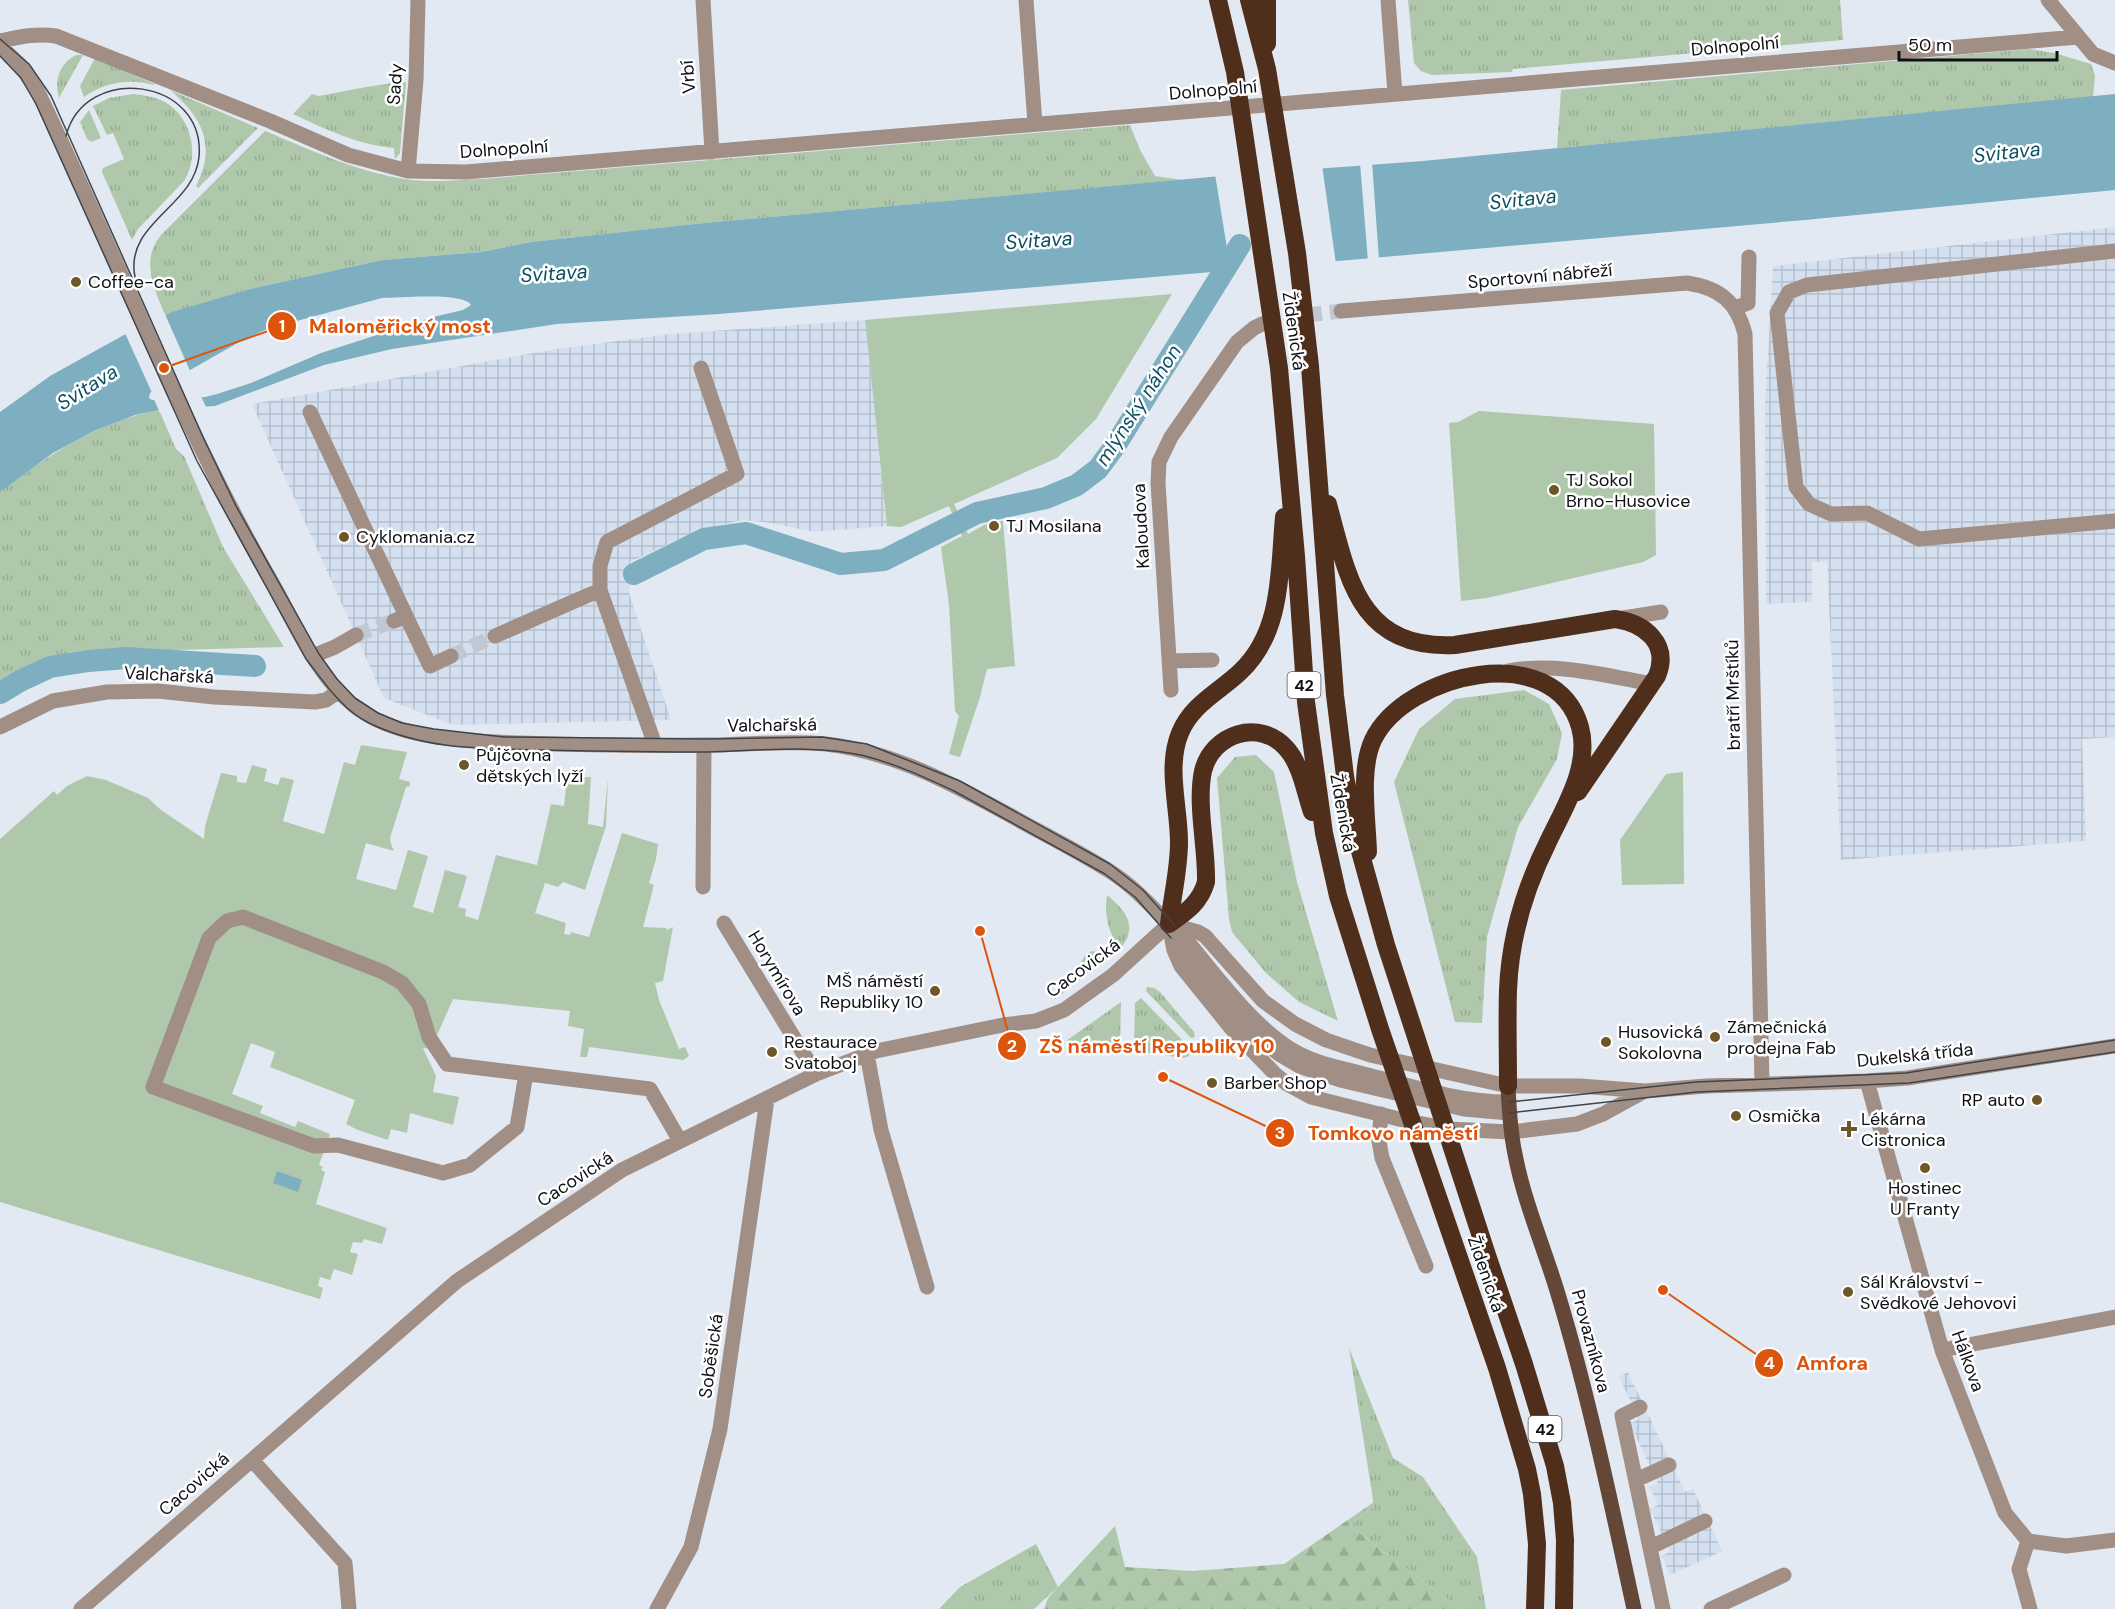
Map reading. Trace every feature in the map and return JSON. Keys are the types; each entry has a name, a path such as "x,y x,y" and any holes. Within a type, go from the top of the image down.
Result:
{"highway":[{"name":"42","path":"1206,0 1235,72"},
{"name":"Židenická","path":"1218,0 1235,72 1279,368 1310,742 1324,833 1338,896 1356,954 1497,1368 1527,1469 1537,1545 1535,1609"},
{"name":"Židenická","path":"1250,0 1267,69 1297,252 1310,366 1340,745 1355,833 1386,945 1524,1364 1555,1466 1566,1540 1564,1609"},
{"path":"1267,0 1267,69"},
{"path":"1317,462 1351,585 1359,601 1370,615 1394,633 1420,642 1455,645 1615,619 1626,620 1645,630 1658,647 1662,658 1661,665 1652,684 1561,816"},
{"path":"1172,929 1179,850 1174,762 1176,748 1180,734 1195,710 1245,666 1260,648 1268,632 1277,596 1288,471"},
{"path":"1370,890 1366,771 1368,756 1376,734 1387,719 1395,711 1428,691 1458,679 1493,674 1528,676 1540,680 1561,694 1576,715 1583,742 1582,757 1576,781 1524,899 1516,933 1508,990 1509,1100"},
{"path":"1172,929 1197,903 1206,882 1201,790 1203,772 1209,755 1225,739 1247,732 1268,735 1286,747 1292,756 1338,896"}],"main road":[{"name":"Provazníkova","path":"1509,1100 1511,1132 1523,1188 1558,1294 1586,1400 1634,1609"}],"street":[{"name":"Sady","path":"408,171 416,80 418,0"},
{"name":"Vrbí","path":"703,0 712,152"},
{"path":"1026,0 1035,124"},
{"path":"1388,0 1395,94"},
{"path":"2048,0 2093,54 2115,63"},
{"name":"Dolnopolní","path":"0,41 25,35 56,36 270,121 348,155 408,171 466,172 2078,37"},
{"name":"Valchařská","path":"0,46 20,65 38,92 196,440 244,536 332,684 353,705 373,718 397,728 432,736 473,741 569,745 704,746 822,743 865,750 932,774 957,786 1112,872 1133,888 1172,929 1251,1031 1279,1054 1296,1064 1333,1078 1464,1109 1509,1100"},
{"path":"2115,250 1807,285 1789,292 1778,313 1796,487 1809,504 1831,514 1867,513 1919,539 2115,521"},
{"path":"1735,308 1748,303 1749,256"},
{"name":"Sportovní nábřeží","path":"1341,311 1687,283 1713,289 1735,308"},
{"name":"bratří Mrštíků","path":"1735,308 1745,334 1761,1083"},
{"name":"Kaloudova","path":"1171,690 1158,483 1159,462 1171,437 1238,342 1262,324"},
{"path":"655,745 600,590 600,566 607,542 737,474 701,368"},
{"path":"310,412 400,618 430,666 451,656"},
{"path":"495,636 600,590"},
{"path":"1615,619 1661,612"},
{"path":"314,656 335,648 356,635"},
{"path":"1169,661 1212,660"},
{"path":"1493,674 1520,669 1570,669 1652,684"},
{"name":"Valchařská","path":"0,727 53,700 107,692 158,691 214,697 315,702 326,700 339,691"},
{"path":"703,887 704,746"},
{"path":"526,1074 517,1127 470,1165 443,1173 338,1145 314,1146 153,1087 208,938 227,921 243,917 383,972 402,983 419,1004 429,1037 447,1064 650,1089 680,1142"},
{"name":"Horymírova","path":"724,923 816,1074"},
{"path":"1172,929 1198,932 1204,936 1263,1001 1295,1024 1326,1040 1509,1100"},
{"name":"Dukelská třída","path":"1172,929 1174,950 1180,966 1231,1028 1275,1074 1287,1084 1311,1097 1449,1129 1511,1132 1584,1122 1645,1091"},
{"name":"Cacovická","path":"81,1609 457,1281 622,1170 816,1074 867,1054 1003,1025 1036,1021 1064,1010 1172,929"},
{"name":"Dukelská třída","path":"1509,1100 1553,1087 1580,1086 1645,1091 1761,1083 1867,1081 1928,1075 2115,1046"},
{"path":"867,1054 881,1130 927,1287"},
{"name":"Hálkova","path":"1867,1081 1942,1350 2005,1513 2028,1541"},
{"name":"Soběšická","path":"657,1609 691,1547 720,1429 767,1099"},
{"path":"1381,1114 1379,1141 1382,1158 1426,1266"},
{"path":"1942,1350 2115,1317"},
{"path":"1640,1407 1622,1416 1663,1609"},
{"path":"252,1460 345,1563 349,1609"},
{"path":"1636,1480 1669,1465"},
{"path":"1651,1547 1705,1521"},
{"path":"2030,1609 2019,1569 2028,1541 2066,1546 2115,1540"},
{"path":"1711,1609 1784,1575"}],"shaded area":[{"path":"2115,227 2115,737 2082,739 2086,841 1841,860 1827,561 1812,562 1812,602 1766,604 1765,404 1773,266"},
{"path":"865,320 887,526 814,532 771,523 742,520 699,530 630,562 629,593 671,720 453,725 384,698 252,404 556,349 671,334"},
{"path":"1628,1372 1685,1492 1693,1489 1722,1551 1670,1575 1662,1556 1670,1552 1650,1509 1658,1505 1650,1487 1658,1483 1630,1424 1639,1419 1619,1377"}],"green space":[{"path":"1408,0 1840,0 1843,40 1513,69 1512,72 1432,75 1421,71 1414,63"},
{"path":"2029,49 2054,53 2091,64 2095,76 2093,97 1557,148 1561,90"},
{"path":"76,55 83,55 59,98 57,85 59,73 65,63"},
{"path":"95,58 154,85 135,82 118,83 100,88 84,97 80,86"},
{"path":"394,75 406,83 400,153 395,159 394,148 355,140 293,114 312,94 319,96 394,83"},
{"path":"170,90 258,128 198,188 196,186 205,158 203,133 191,111"},
{"path":"133,94 165,102 182,117 191,138 192,160 184,181 138,229 132,240 102,172 103,168 124,159 113,133 107,135 93,106 109,98"},
{"path":"89,110 101,138 91,142 87,139 80,122"},
{"path":"1130,125 1140,150 1155,176 1182,180 704,223 531,242 481,252 382,260 250,289 165,315 151,274 151,255 161,235 265,131 368,171 404,179 434,181 482,179"},
{"name":"TJ Mosilana","path":"1172,294 1096,419 1057,458 954,504 968,534 984,525 1003,521 1015,666 987,669 960,757 949,754 959,716 955,711 949,605 941,547 962,536 949,506 901,527 887,526 865,320"},
{"path":"159,410 176,449 184,456 223,547 284,647 107,652 47,658 0,686 0,492 75,441 116,422"},
{"name":"TJ Sokol Brno-Husovice","path":"1479,411 1654,424 1656,555 1643,562 1487,598 1461,601 1449,423 1458,422"},
{"path":"1524,690 1549,704 1562,733 1557,759 1518,827 1487,937 1482,1023 1455,1022 1394,782 1419,729 1455,699"},
{"path":"361,745 407,752 399,779 410,782 410,786 406,787 390,838 394,851 366,843 356,879 396,890 408,850 428,856 413,907 433,913 445,870 467,876 458,907 466,909 465,916 478,920 496,855 537,865 551,804 564,806 567,778 591,777 588,824 603,827 608,778 606,826 585,890 563,882 558,887 545,883 535,913 566,923 564,934 570,935 571,932 589,937 622,833 658,844 649,883 654,885 643,927 666,928 667,930 673,927 663,981 655,983 659,1000 679,1049 685,1047 689,1056 683,1060 589,1047 587,1057 580,1057 584,1029 568,1026 570,1011 453,999 431,1049 423,1048 436,1076 433,1092 459,1097 453,1125 410,1113 407,1133 391,1129 388,1140 346,1124 355,1100 270,1067 275,1052 251,1043 232,1094 263,1106 260,1113 295,1127 298,1121 330,1134 319,1165 325,1172 316,1204 387,1228 382,1244 364,1239 362,1243 353,1242 350,1252 358,1254 352,1275 334,1269 330,1280 320,1277 318,1286 323,1288 320,1299 0,1202 0,839 54,791 57,795 67,786 87,776 106,780 148,798 161,810 204,839 205,826 221,773 237,776 237,782 246,783 252,765 267,769 264,781 278,785 281,777 294,780 283,821 324,834 344,762 355,765"},
{"path":"1256,755 1274,772 1297,882 1338,1021 1299,1002 1265,972 1232,932 1217,778 1235,757"},
{"path":"1683,772 1684,884 1622,885 1620,840 1666,774"},
{"path":"1107,895 1120,907 1128,919 1129,933 1120,949 1112,936 1108,923"},
{"path":"1092,951 1103,953 1108,957 1054,1000 1069,983 1086,954"},
{"path":"1147,987 1160,992 1194,1032 1195,1037 1191,1038 1146,991"},
{"path":"1141,998 1191,1049 1189,1056 1183,1058 1144,1052 1134,1043 1135,1003"},
{"path":"1121,1002 1120,1048 1066,1041"},
{"path":"1349,1348 1393,1458 1423,1477 1477,1557 1486,1609 1460,1609 1350,1526 1374,1506"},
{"path":"1374,1502 1374,1506 1350,1526 1460,1609 1044,1609 1048,1598 1115,1526 1125,1567 1193,1571 1284,1564"},
{"path":"1036,1544 1058,1587 1034,1609 939,1609 960,1587"}],"water":[{"name":"Svitava","path":"2115,94 2115,190 1247,269 719,314 557,324 392,349 324,365 215,406 159,410 135,415 94,431 53,453 0,492 0,412 50,376 122,336 172,312 250,289 382,260 481,252 531,242 704,223 1221,176 1423,161","holes":["444,297 456,298 471,305 463,310 433,317 321,353 251,383 217,394 205,397 152,400 149,398 150,393 241,341 267,329 382,298"]},
{"path":"17,676 22,685 10,695 0,699 0,686"},
{"path":"277,1171 302,1180 298,1192 273,1183"}],"pier":[{"path":"1372,162 1379,260 1368,261 1360,163"},
{"path":"1322,165 1336,264 1231,273 1215,174"},
{"path":"164,312 191,373 153,395 124,331"},
{"path":"200,394 207,409 160,413 153,397"}],"waterway":[{"name":"mlýnský náhon","path":"634,574 704,539 746,533 841,564 884,560 977,513 1046,498 1077,485 1098,469 1115,446 1240,245"},
{"name":"mlýnský náhon","path":"0,693 50,667 89,661 126,658 255,666"}],"tunnel":[{"path":"1262,324 1283,318 1341,311"},
{"path":"356,635 394,621"},
{"path":"451,656 495,636"}],"tram line":[{"path":"0,39 29,64 51,96 236,506 319,654 337,679 355,698 378,713 402,723 504,737 706,739 822,737 867,744 960,781 1110,864 1143,890 1175,926"},
{"path":"0,56 21,78 36,104 197,461 306,659 334,695 350,711 389,732 431,743 473,748 686,752 806,749 846,752 877,759 954,791 1105,874 1135,897 1171,938"},
{"path":"66,136 77,112 96,97 118,89 142,89 165,96 184,110 196,130 199,157 194,174 174,203 149,228 140,242 134,258 135,277"},
{"path":"1509,1102 1696,1082 1906,1073 2115,1040"},
{"path":"1509,1113 1697,1092 1909,1083 2115,1052"}],"place":[{"name":"Coffee-ca","path":"76,282"},
{"name":"Maloměřický most","path":"164,368"},
{"name":"TJ Sokol Brno-Husovice","path":"1554,490"},
{"name":"TJ Mosilana","path":"994,526"},
{"name":"Cyklomania.cz","path":"344,537"},
{"name":"Půjčovna dětských lyží","path":"464,765"},
{"name":"ZŠ náměstí Republiky 10","path":"980,931"},
{"name":"MŠ náměstí Republiky 10","path":"935,991"},
{"name":"Zámečnická prodejna Fab","path":"1715,1037"},
{"name":"Husovická Sokolovna","path":"1606,1042"},
{"name":"Restaurace Svatoboj","path":"772,1052"},
{"name":"Tomkovo náměstí","path":"1163,1077"},
{"name":"Barber Shop","path":"1212,1083"},
{"name":"RP auto","path":"2037,1100"},
{"name":"Osmička","path":"1736,1116"},
{"name":"Lékárna Cistronica","path":"1849,1129"},
{"name":"Hostinec U Franty","path":"1925,1168"},
{"name":"Amfora","path":"1663,1290"},
{"name":"Sál Království - Svědkové Jehovovi","path":"1848,1292"}]}
